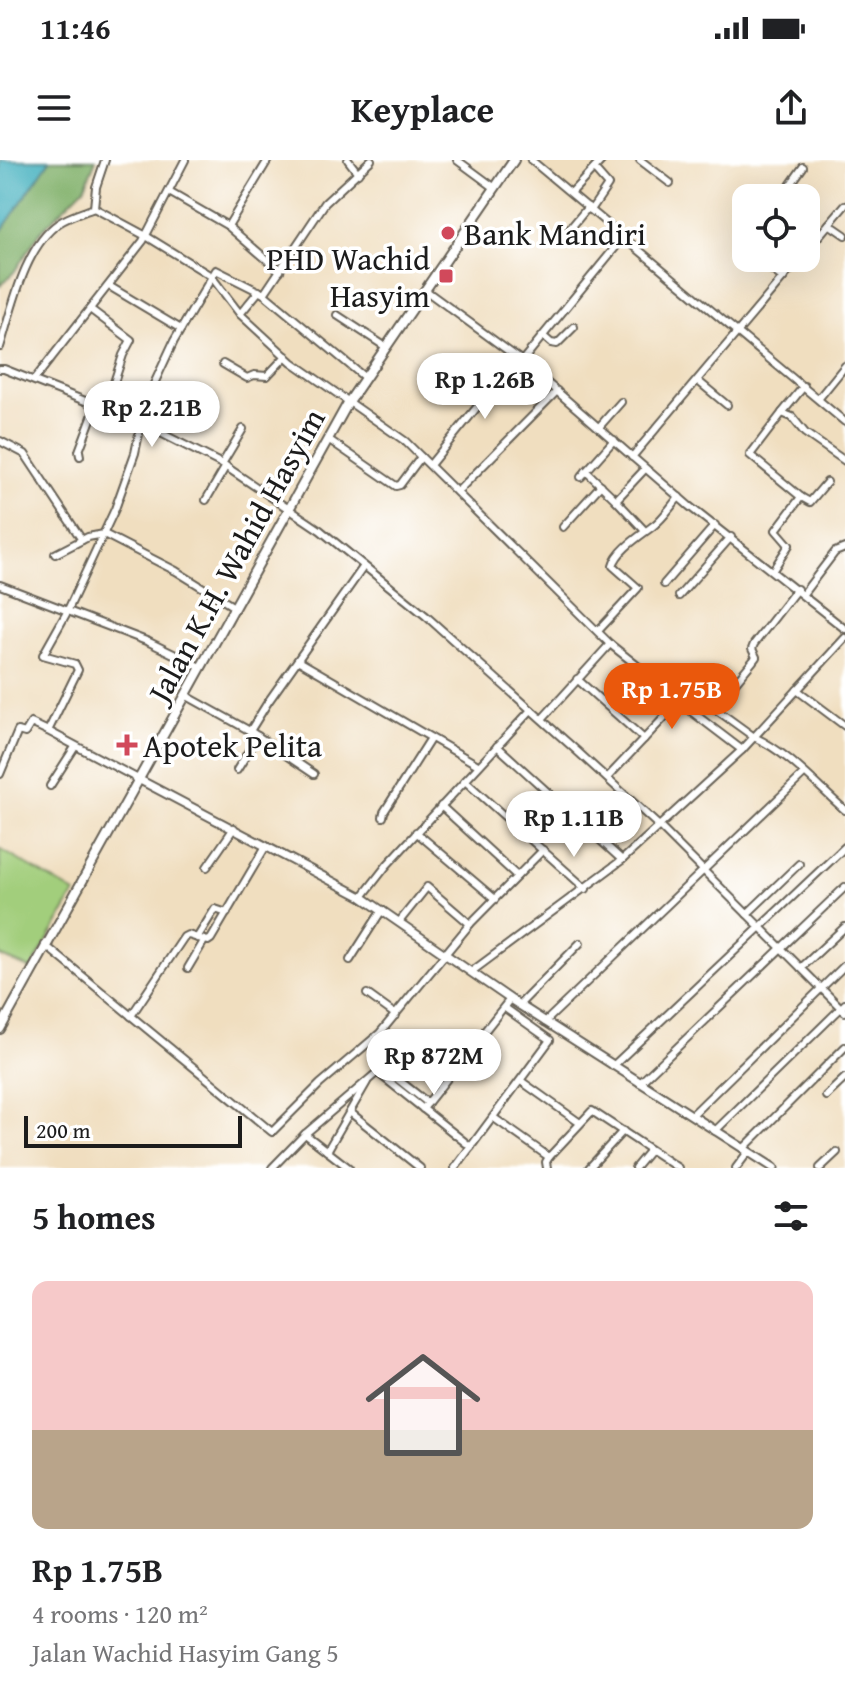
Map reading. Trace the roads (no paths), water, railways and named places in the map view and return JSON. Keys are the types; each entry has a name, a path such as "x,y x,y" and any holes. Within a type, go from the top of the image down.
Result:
{"main road":[{"name":"Jalan K.H. Wahid Hasyim","path":"0,1029 350,400 514,160"}],"street":[{"path":"94,208 96,187 105,160"},
{"path":"34,380 146,236 185,160"},
{"path":"228,226 268,160"},
{"path":"348,160 358,173"},
{"path":"240,314 280,271 325,203 371,160"},
{"path":"457,160 495,188"},
{"path":"531,160 845,422"},
{"path":"572,192 602,160"},
{"path":"640,160 670,183"},
{"path":"791,184 803,167"},
{"path":"564,236 608,185 594,169"},
{"path":"169,192 228,226 280,271"},
{"path":"820,234 845,205"},
{"path":"0,347 22,276 43,238 62,220 94,208 146,236 211,276 240,314 286,356 318,382 350,400 397,435 610,644 644,671 670,679 715,707 764,742 845,810"},
{"path":"829,224 845,235"},
{"path":"430,465 543,336 623,238"},
{"path":"48,731 78,670 75,664 43,655 104,534 135,453 153,386 181,329 216,270 261,293 364,377"},
{"path":"775,272 783,278"},
{"path":"632,457 788,272"},
{"path":"109,286 181,329"},
{"path":"425,290 520,359 645,469 845,629"},
{"path":"90,309 131,340 105,410"},
{"path":"337,315 386,347"},
{"path":"543,336 557,344 574,327"},
{"path":"223,364 247,378 267,376 286,356"},
{"path":"819,398 845,366"},
{"path":"0,369 141,423 224,465 290,507 364,566 542,719 659,826 821,989 844,1008 715,1131"},
{"path":"698,381 727,405"},
{"path":"804,386 750,455 810,502 827,482"},
{"path":"457,492 557,391"},
{"path":"599,427 621,402"},
{"path":"80,456 79,451 96,406"},
{"path":"782,413 792,417 805,433 845,461"},
{"path":"206,500 243,429"},
{"path":"328,439 396,486 421,457"},
{"path":"614,440 583,474 601,485 645,531"},
{"path":"0,441 19,449 30,459 82,540"},
{"path":"616,500 645,469"},
{"path":"563,527 601,485"},
{"path":"598,631 638,588 613,565 679,497"},
{"path":"773,570 789,545 776,530 801,497"},
{"path":"664,584 715,525"},
{"path":"55,554 82,540 104,534 176,571 234,607"},
{"path":"679,596 731,537"},
{"path":"715,707 756,657 752,649 754,644 835,552 845,548"},
{"path":"250,731 364,566"},
{"path":"0,585 149,642 200,667"},
{"path":"471,972 622,860 742,750 845,638"},
{"path":"542,719 610,644"},
{"path":"299,661 478,765"},
{"path":"577,679 644,739"},
{"path":"797,690 845,726"},
{"path":"185,695 250,731 314,774"},
{"path":"607,778 679,702 742,750"},
{"path":"362,897 416,832 531,710"},
{"path":"0,774 18,731 25,733 31,723 48,731 362,897 519,1005 774,1168"},
{"path":"237,770 258,736"},
{"path":"383,817 431,738"},
{"path":"497,746 622,860"},
{"path":"50,786 75,747"},
{"path":"545,1022 804,774"},
{"path":"465,781 586,889"},
{"path":"441,806 517,876"},
{"path":"207,867 234,828"},
{"path":"416,832 495,899"},
{"path":"131,1016 184,937 211,939 266,846"},
{"path":"613,1066 845,847"},
{"path":"45,945 272,1132 320,1084 380,1033 444,953 543,850"},
{"path":"747,914 799,864"},
{"path":"399,922 427,887 470,924"},
{"path":"640,1083 845,887"},
{"path":"188,968 215,909 227,913"},
{"path":"350,960 382,910"},
{"path":"801,968 845,927"},
{"path":"519,1005 580,943"},
{"path":"692,1115 845,965"},
{"path":"367,994 396,1015"},
{"path":"426,1106 510,999"},
{"path":"455,1168 550,1040 505,1008"},
{"path":"736,1168 746,1150 845,1047"},
{"path":"276,1166 305,1134 377,1072 386,1070 471,1147"},
{"path":"826,1096 845,1078"},
{"path":"327,1151 369,1079"},
{"path":"521,1081 580,1123"},
{"path":"547,1168 549,1157 589,1112 594,1112 678,1168"},
{"path":"351,1113 420,1168"},
{"path":"494,1118 549,1157"},
{"path":"589,1168 623,1131"},
{"path":"305,1134 349,1168"},
{"path":"635,1168 650,1150"},
{"path":"820,1168 837,1152"}],"water":[{"path":"0,160 50,160 0,233"}],"place":[{"name":"Bank Mandiri","path":"448,233"},
{"name":"PHD Wachid Hasyim","path":"446,276"},
{"name":"Apotek Pelita","path":"127,745"}]}
